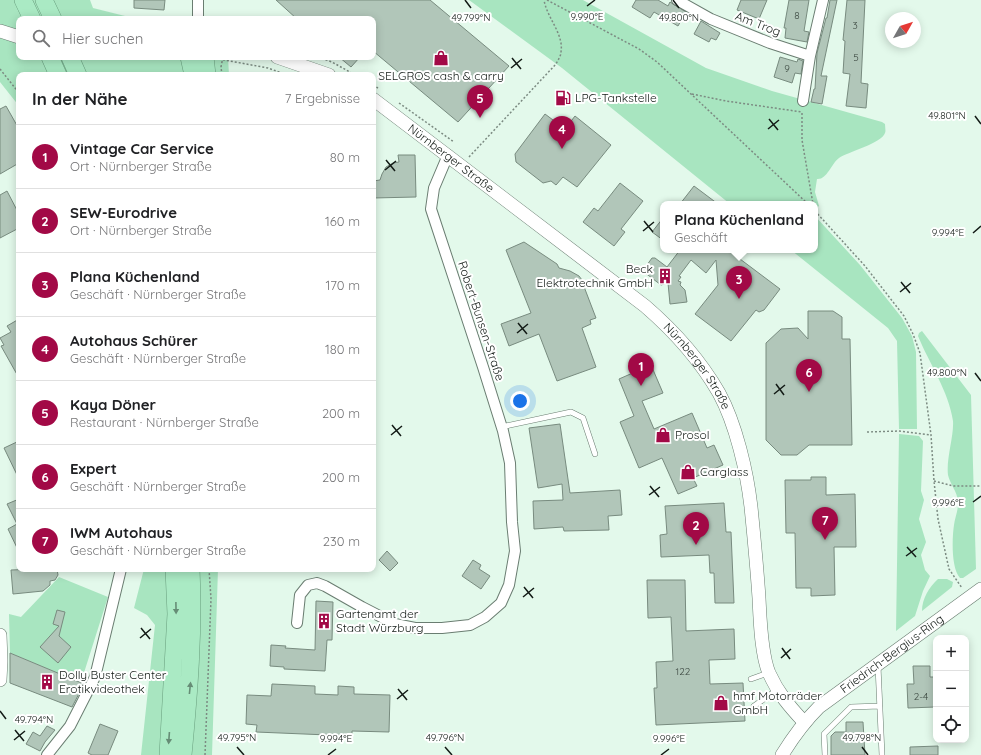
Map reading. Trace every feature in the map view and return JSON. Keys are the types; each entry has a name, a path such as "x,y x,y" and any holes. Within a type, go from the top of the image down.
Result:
{"highway":[{"path":"23,0 31,16"},
{"path":"44,0 52,16"},
{"path":"51,60 57,72"},
{"path":"71,60 77,72"},
{"path":"190,60 192,72"},
{"path":"205,60 207,72"},
{"path":"168,755 176,614 174,572"},
{"path":"183,755 190,680 191,572"}],"street":[{"path":"198,0 198,16"},
{"name":"Am Trog","path":"677,0 710,19 770,44 810,56"},
{"path":"803,101 810,56 823,0"},
{"path":"286,60 320,72"},
{"name":"Nürnberger Straße","path":"376,94 460,165 645,306 662,321 684,345 719,394 733,428 741,454 749,497 757,574 760,622 766,664 769,673 786,703 804,722"},
{"name":"Robert-Bunsen-Straße","path":"297,623 300,595 308,585 317,583 395,624 416,628 442,628 470,625 485,617 501,603 509,585 515,551 512,522 510,464 501,427 479,353 431,209 434,188 448,155"},
{"path":"47,755 70,726 94,677 120,572"},
{"name":"Friedrich-Bergius-Ring","path":"804,722 820,707 981,589"},
{"path":"0,635 0,680"},
{"path":"782,755 793,736 804,722"}],"lane":[{"path":"501,427 571,412 583,418 594,454"},
{"path":"878,665 882,755"},
{"path":"751,679 769,673"},
{"path":"754,706 778,690"},
{"path":"825,755 824,734 851,707 880,706"}],"path":[{"path":"460,165 556,64 561,53 561,41 546,8 546,0 639,49 657,62 805,201"},
{"path":"222,72 223,60"},
{"path":"232,60 279,72"},
{"path":"326,60 350,72"},
{"path":"0,69 16,89"},
{"path":"692,94 726,101 802,112"},
{"path":"803,101 802,140 812,201"},
{"path":"398,103 454,142"},
{"path":"818,214 865,266 904,316 913,334 920,353 931,435 938,519 949,569 969,598"},
{"path":"867,432 899,431 931,435"},
{"path":"934,481 953,486 981,486"},
{"path":"205,755 211,599 209,572"}],"green space":[{"path":"0,0 90,0 93,8 125,16 16,16 16,60 228,60 229,72 16,72 16,102 0,82"},
{"path":"469,0 583,0 706,68 772,91 882,122 885,124 885,132 883,137 872,144 839,158 824,177 817,179 815,192 818,201 726,201 562,68"},
{"path":"818,219 860,265 902,318 912,336 916,352 917,429 899,429 897,341 888,328 795,253 818,253"},
{"path":"922,331 971,395 976,569 963,578 960,578 955,567 953,553 953,531 958,501 948,475 953,421 951,410 943,388 918,336"},
{"path":"899,434 919,436 923,441 921,491 924,500 919,519 926,542 921,555 925,570 930,576 923,591 915,616 896,631"},
{"path":"143,572 218,572 212,755 141,755 155,625 147,615 134,608"},
{"path":"59,577 108,597 82,679 61,670 60,674 10,653 9,614 21,617"},
{"path":"938,579 947,579 953,582 952,587 922,611 923,602 927,594"}],"building":[{"path":"134,0 165,0 164,10 134,8"},
{"name":"SELGROS cash & carry","path":"276,0 430,0 509,66 458,122 376,54 376,16 294,16"},
{"path":"636,0 658,0 668,6 670,2 686,12 678,26 654,12 650,18 632,7"},
{"path":"741,0 767,0 759,19 737,10"},
{"path":"789,0 809,0 804,31 809,32 807,42 785,38 786,28 784,28"},
{"path":"830,0 837,0 821,76 827,76 822,104 811,102 815,89 817,53 827,18"},
{"path":"847,0 865,0 861,83 868,84 866,108 846,106 850,74 843,73 845,41 843,40"},
{"path":"701,21 720,33 716,40 711,38 709,42 694,34"},
{"path":"780,57 797,62 798,59 803,61 801,74 795,73 792,83 774,77"},
{"path":"343,60 357,60 351,67"},
{"path":"6,106 16,124 16,165 0,174 0,109"},
{"path":"545,114 565,129 575,116 611,145 577,187 563,177 556,185 551,181 543,183 516,162 515,154"},
{"path":"398,155 415,155 416,197 376,198 376,181 380,180 386,167 393,163 399,162"},
{"path":"620,183 643,201 621,229 625,232 614,246 583,222 594,208 598,211"},
{"path":"694,186 714,201 682,201"},
{"path":"7,191 16,208 16,230 0,238 0,195"},
{"path":"660,222 660,238 652,232"},
{"path":"524,242 557,264 559,268 570,271 579,276 585,284 583,284 596,318 590,320 591,324 582,328 596,367 557,381 539,334 509,346 501,324 531,313 506,250"},
{"path":"678,253 732,253 780,289 764,310 759,312 756,310 731,341 695,314 718,285 716,260 706,273 691,260 679,276 681,277 678,281 681,282 680,285 685,290 687,302 670,304 668,283 661,285 644,272 644,269 652,258 655,258 667,267"},
{"path":"808,311 833,311 842,317 842,339 850,339 852,445 809,445 797,455 781,455 766,440 766,343 781,329 798,328 808,339"},
{"path":"16,321 16,373 1,346 4,345 0,338 11,332 7,326"},
{"path":"651,365 663,393 642,401 654,429 692,413 707,448 714,445 723,465 693,478 697,486 678,494 662,458 639,468 620,422 634,416 619,379"},
{"path":"560,424 570,493 620,490 622,515 608,516 609,530 564,531 563,527 534,529 533,501 563,500 562,484 538,488 529,428"},
{"path":"16,442 16,473 4,448"},
{"path":"811,477 826,477 826,495 855,494 856,547 834,547 835,595 811,596 811,588 796,588 795,533 786,533 785,480 811,480"},
{"path":"16,500 16,522 7,504"},
{"path":"724,503 726,532 731,532 734,603 715,603 714,573 710,573 709,555 661,557 660,535 667,534 665,506"},
{"path":"16,525 16,546 8,529"},
{"path":"387,551 398,563 390,571 379,560"},
{"path":"473,560 481,565 479,569 490,576 481,589 462,576"},
{"path":"11,570 16,570 16,572 58,572 58,575 55,580 50,581 50,585 43,591 13,594"},
{"path":"647,580 685,580 686,631 734,629 735,659 709,660 710,684 743,683 745,721 656,725 654,688 657,688 656,662 673,661 671,617 648,618"},
{"path":"316,601 333,602 332,640 327,640 325,671 284,669 284,667 270,666 271,645 286,646 285,648 315,650"},
{"path":"57,610 65,612 59,636 71,647 58,663 40,647 59,626 53,624"},
{"name":"Dolly Buster Center Erotikvideothek","path":"10,653 84,684 72,707 10,683"},
{"path":"913,666 930,666 930,677 933,677 933,707 908,708 907,684 914,684"},
{"path":"272,684 315,686 315,694 338,695 338,686 354,687 354,694 390,695 389,732 352,731 352,736 256,732 257,725 246,724 247,695 271,696"},
{"path":"846,722 863,722 865,755 831,755 831,736 835,732 846,732"},
{"path":"100,724 118,731 108,755 92,755 88,753"},
{"path":"47,726 55,730 40,751 26,744 33,732 40,736"},
{"path":"938,746 938,755 910,755 910,747"}],"place":[{"name":"SELGROS cash & carry","path":"441,58"},
{"name":"LPG-Tankstelle","path":"563,98"},
{"name":"Kaya Döner","path":"480,118"},
{"name":"Autohaus Schürer","path":"562,149"},
{"name":"Beck Elektrotechnik GmbH","path":"665,276"},
{"name":"Plana Küchenland","path":"739,299"},
{"name":"Vintage Car Service","path":"641,386"},
{"name":"Expert","path":"809,392"},
{"name":"Prosol","path":"663,435"},
{"name":"Carglass","path":"688,472"},
{"name":"IWM Autohaus","path":"825,540"},
{"name":"SEW-Eurodrive","path":"696,545"},
{"name":"Gartenamt der Stadt Würzburg","path":"324,621"},
{"name":"Dolly Buster Center Erotikvideothek","path":"47,682"},
{"name":"hmf Motorräder GmbH","path":"721,703"}]}
